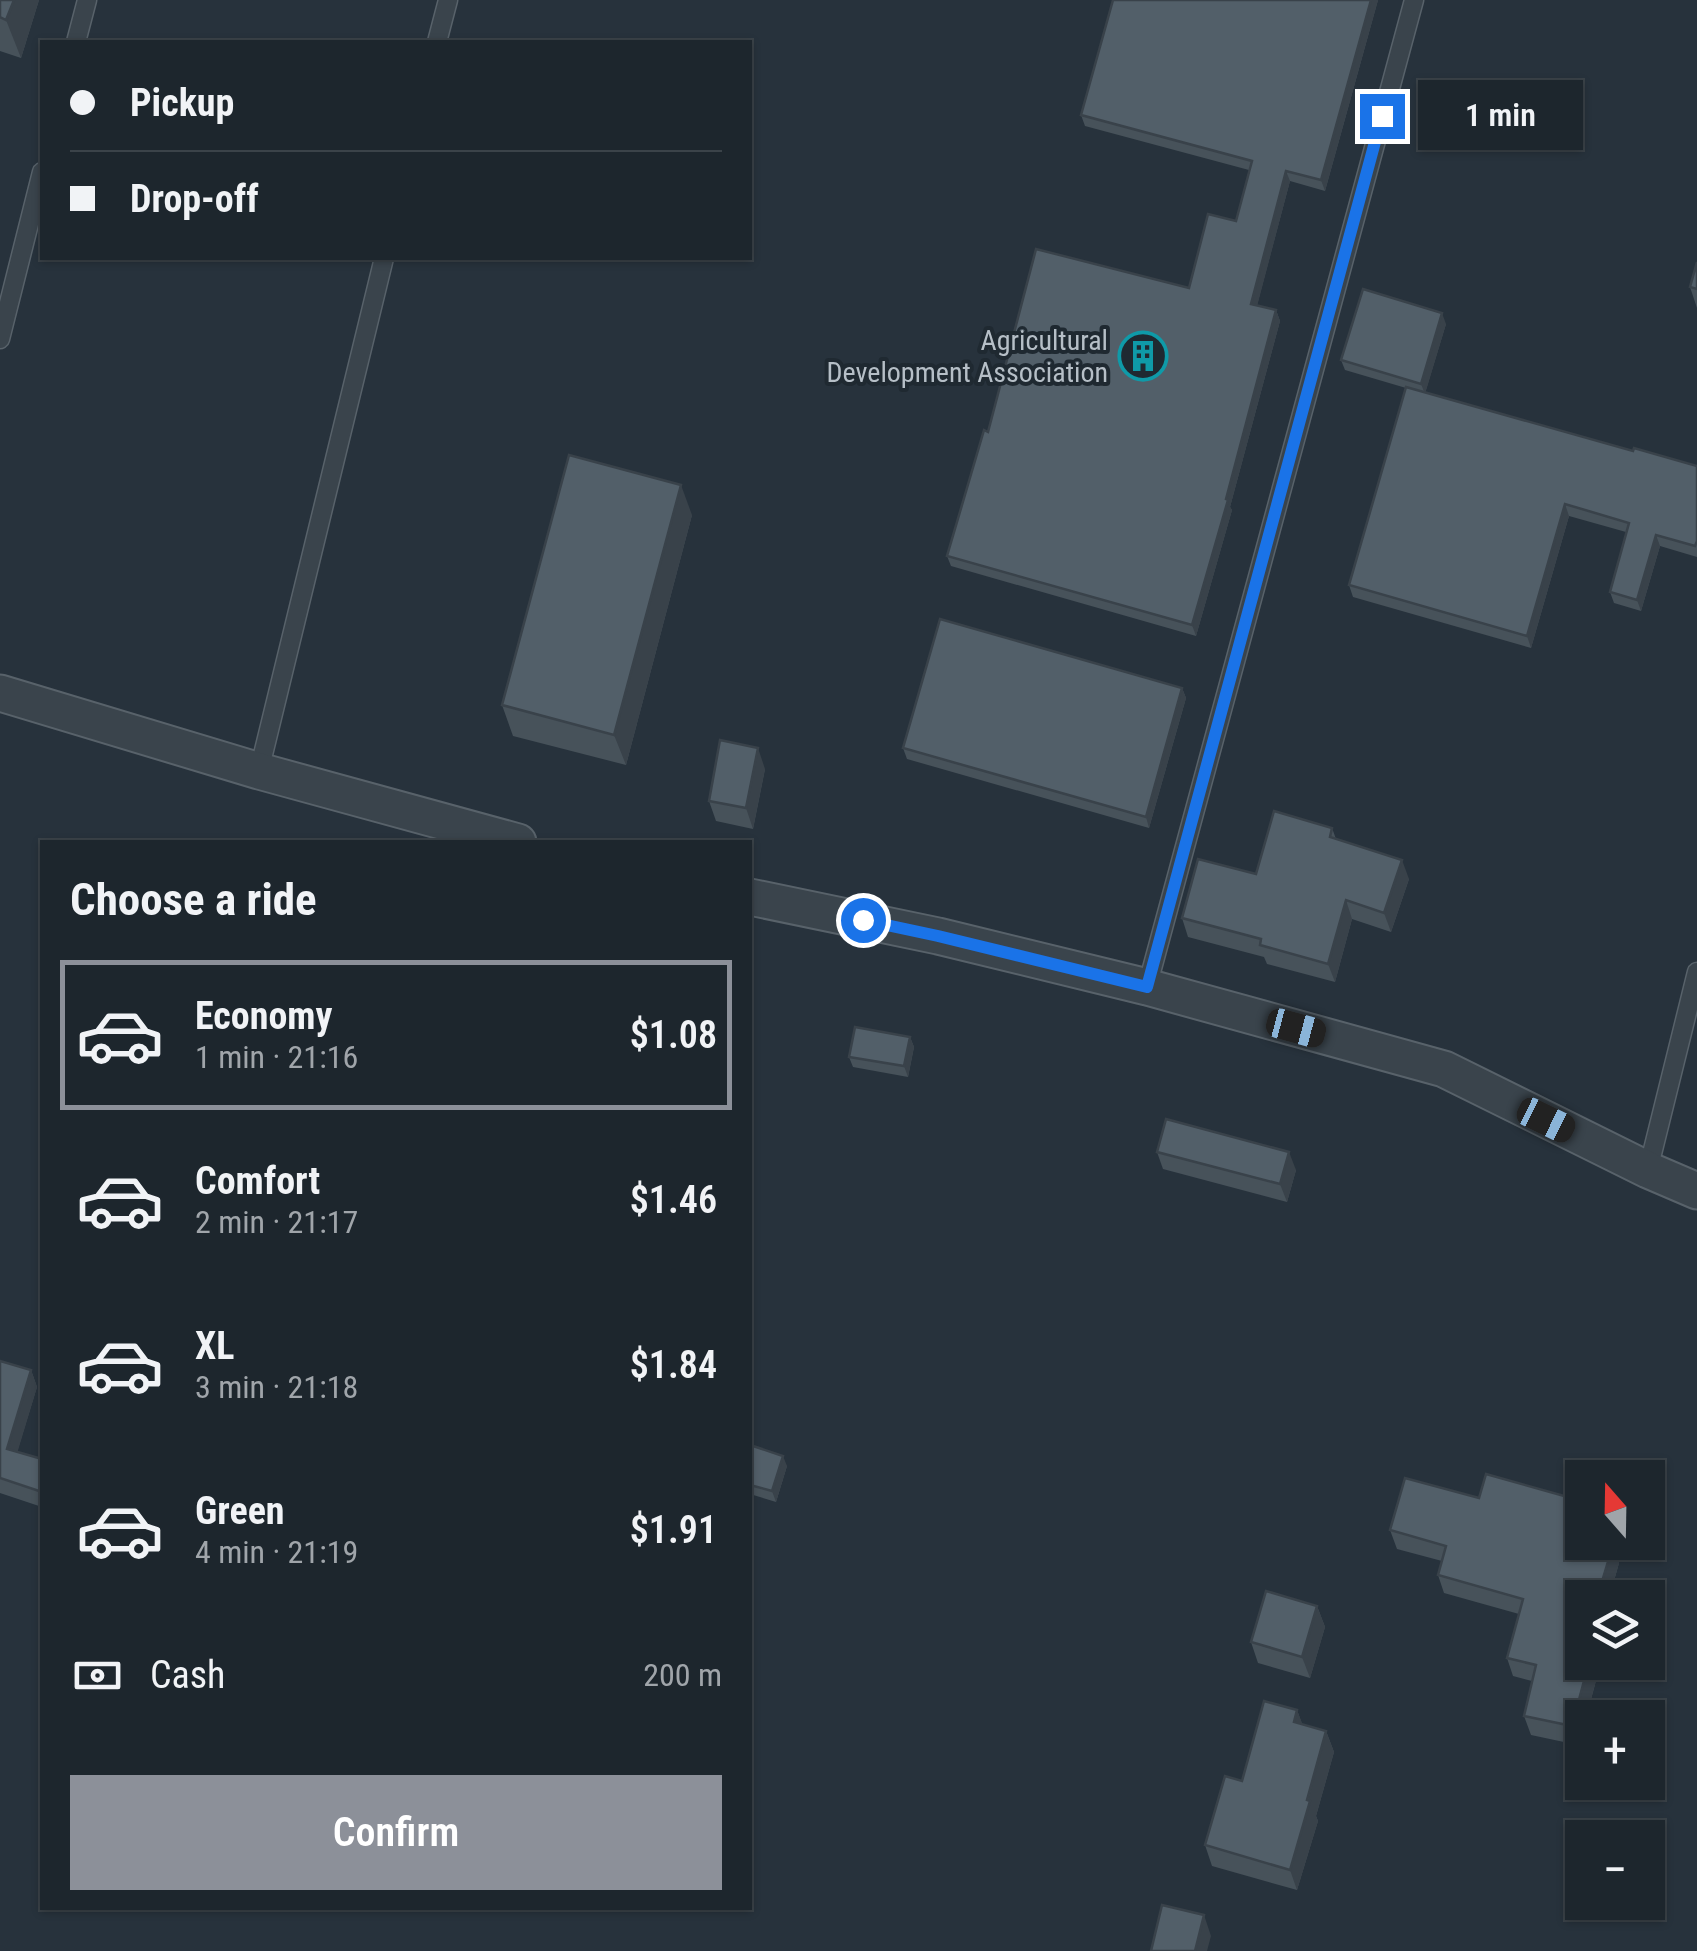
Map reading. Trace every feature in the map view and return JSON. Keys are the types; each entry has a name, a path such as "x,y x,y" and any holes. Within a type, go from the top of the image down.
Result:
{"street":[{"path":"0,693 259,771 511,840"},
{"path":"752,898 938,936 1147,987 1444,1069 1697,1191"}],"lane":[{"path":"76,40 86,0"},
{"path":"438,40 448,0"},
{"path":"1147,987 1414,0"},
{"path":"0,339 40,180"},
{"path":"259,771 384,260"},
{"path":"1648,1170 1697,972"}],"building":[{"path":"0,0 14,0 6,20 0,17"},
{"path":"1113,0 1371,0 1321,180 1286,171 1251,304 1276,310 1192,625 947,556 984,430 988,432 1036,249 1189,288 1208,214 1236,221 1252,161 1081,115"},
{"path":"1697,262 1697,289 1690,287"},
{"path":"1363,289 1442,313 1421,384 1341,360"},
{"path":"1406,387 1697,466 1695,546 1656,535 1637,600 1610,592 1629,523 1565,504 1527,636 1349,585"},
{"path":"569,455 681,485 614,735 502,705"},
{"path":"940,619 1182,688 1146,817 903,748"},
{"path":"720,740 758,748 746,808 709,801"},
{"path":"1274,811 1332,828 1330,837 1402,860 1384,913 1346,900 1328,964 1260,945 1261,939 1182,918 1198,859 1256,874"},
{"path":"855,1027 910,1037 904,1066 849,1057"},
{"path":"1166,1119 1289,1152 1280,1184 1157,1152"},
{"path":"0,1361 31,1370 7,1449 40,1458 40,1491 0,1478"},
{"path":"752,1446 783,1456 772,1491 752,1486"},
{"path":"1486,1474 1565,1496 1565,1560 1608,1560 1602,1580 1565,1580 1565,1680 1584,1680 1579,1700 1565,1700 1565,1725 1524,1716 1536,1665 1507,1658 1523,1599 1438,1575 1446,1546 1390,1530 1405,1478 1479,1498"},
{"path":"1266,1591 1317,1606 1302,1657 1251,1642"},
{"path":"1264,1701 1297,1710 1294,1722 1326,1731 1290,1870 1205,1845 1225,1776 1242,1781"},
{"path":"1162,1905 1204,1915 1195,1951 1151,1951"}],"place":[{"name":"Agricultural Development Association","path":"1143,356"}],"route":[{"path":"863,920 1147,987 1382,116"}]}
